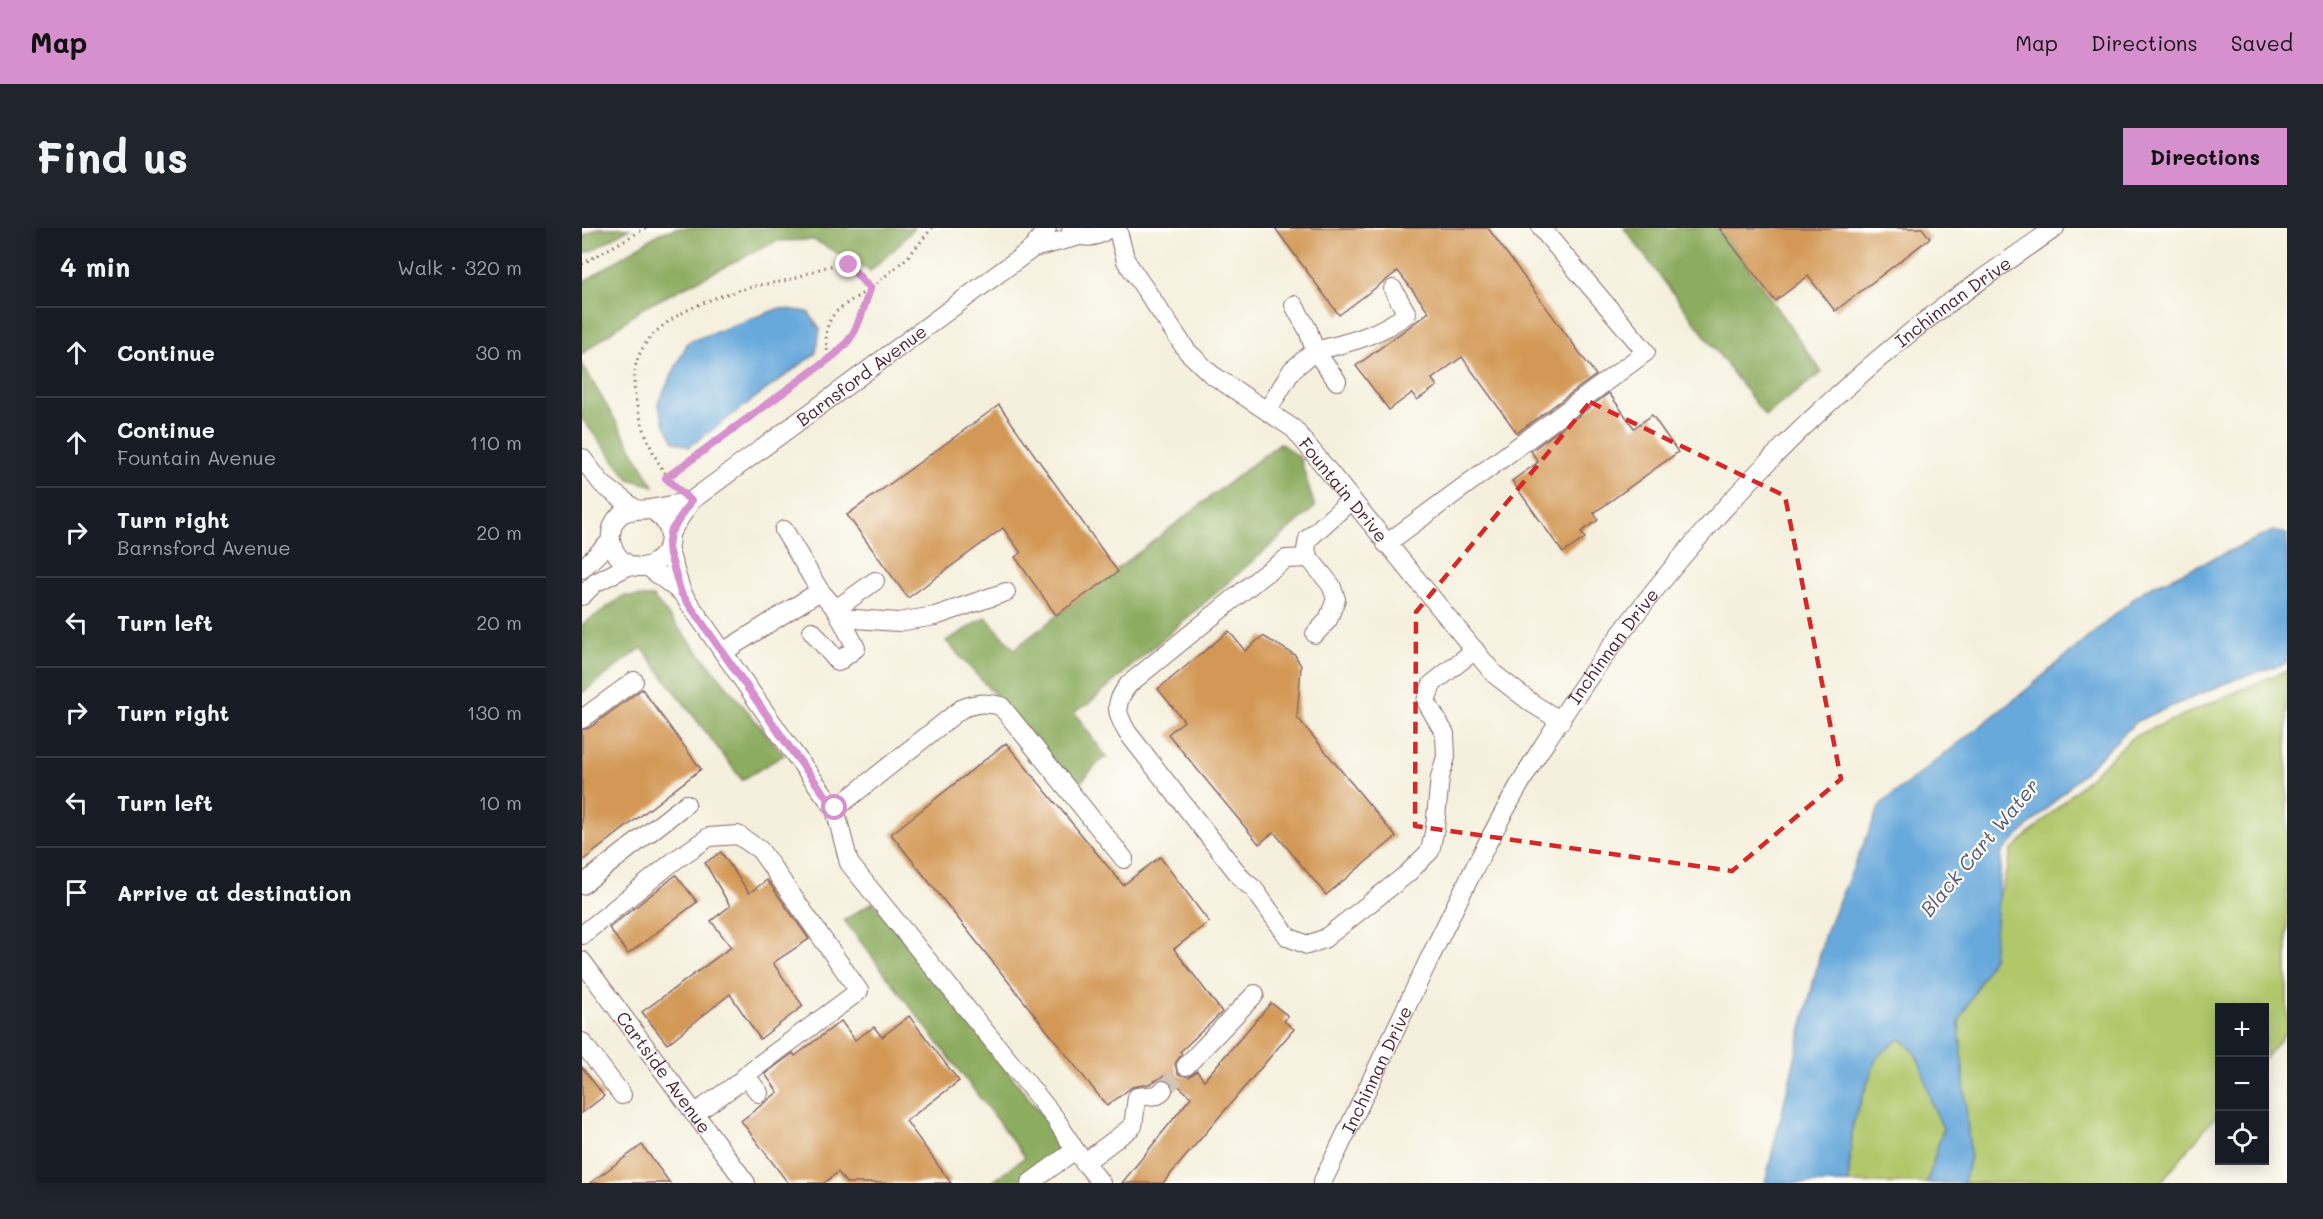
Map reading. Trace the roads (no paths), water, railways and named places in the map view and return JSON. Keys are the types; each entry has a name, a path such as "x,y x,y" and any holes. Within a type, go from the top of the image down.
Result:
{"street":[{"name":"Barnsford Avenue","path":"582,596 595,583 663,556 669,540 691,501 1033,248 1047,228"},
{"name":"Barnsford Avenue","path":"1033,248 1079,234 1097,236 1108,228"},
{"name":"Fountain Drive","path":"1117,228 1126,261 1187,351 1211,374 1294,429 1494,674 1533,704 1561,721"},
{"path":"1386,544 1646,352 1541,228"},
{"name":"Inchinnan Drive","path":"1322,1183 1455,905 1492,833 1532,764 1595,670 1648,599 1707,528 1779,451 1864,372 1911,332 2055,228"},
{"name":"Fountain Drive","path":"1079,234 1126,261"},
{"path":"1267,411 1292,370 1315,351 1348,343 1387,329 1407,314 1392,289"},
{"path":"1294,305 1308,330 1315,351 1337,381"},
{"path":"582,458 602,484 641,508 659,514 666,523 681,593"},
{"path":"602,484 613,532 614,551 621,559 638,566 681,593 835,808 849,863 1055,1118 1080,1157 1101,1183"},
{"path":"1315,634 1328,620 1336,599 1331,585 1309,558 1306,550 1308,538 1351,500"},
{"name":"Barnsford Avenue","path":"582,569 613,532 623,513 691,501"},
{"path":"784,530 820,591 839,614 856,648 838,662 812,631"},
{"path":"1309,558 1286,559 1254,582 1129,684 1120,696 1117,713 1127,732 1243,880 1254,889 1288,937 1307,945 1324,939 1407,874 1430,851 1435,828 1440,777 1446,757 1445,734 1426,700 1432,684 1475,650"},
{"path":"839,614 875,581"},
{"path":"723,652 820,591"},
{"path":"839,614 898,622 935,615 1006,592"},
{"path":"582,719 634,681"},
{"path":"835,808 961,709 981,702 1001,706 1124,859"},
{"path":"582,885 686,804"},
{"path":"582,935 674,861 709,837 738,835 760,849 859,991 694,1114"},
{"name":"Cartside Avenue","path":"585,971 746,1183"},
{"path":"1186,1066 1255,994"},
{"path":"582,1042 622,1095"},
{"path":"746,1076 759,1093"},
{"path":"1030,1183 1133,1126 1137,1097 1158,1095 1163,1090"}],"water":[{"path":"780,308 808,312 820,329 816,353 689,447 674,441 665,425 658,403 688,342"},
{"name":"Black Cart Water","path":"2273,531 2287,534 2287,663 2236,679 2137,721 2002,852 1993,957 1959,1022 1970,1155 1964,1183 1927,1183 1943,1128 1932,1104 1917,1057 1907,1044 1899,1039 1877,1057 1853,1123 1848,1183 1765,1183 1825,933 1881,804 2025,691 2144,590"}],"tunnel":[{"path":"1163,1090 1186,1066"}]}
